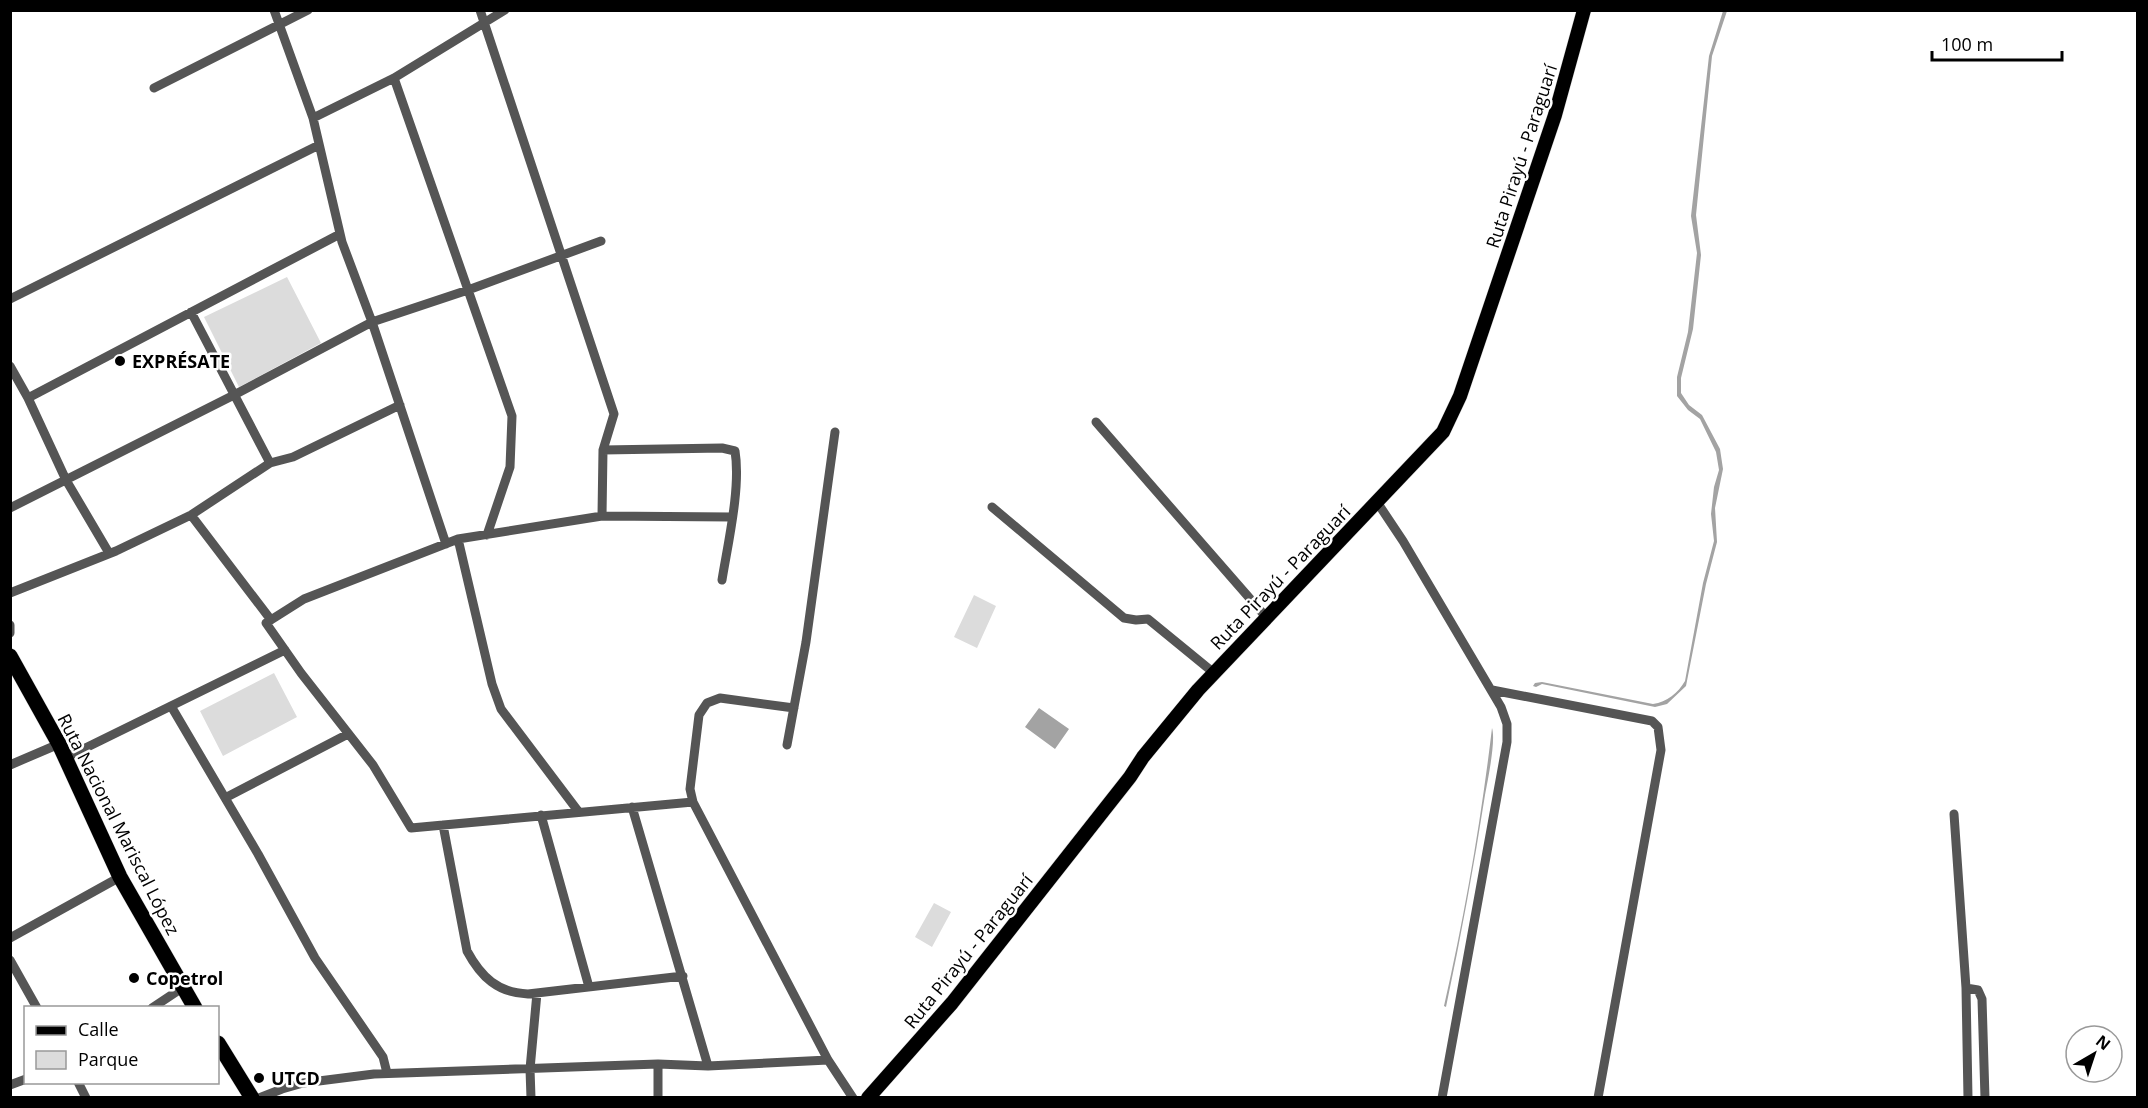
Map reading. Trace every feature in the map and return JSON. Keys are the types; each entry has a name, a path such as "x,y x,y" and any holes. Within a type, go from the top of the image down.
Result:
{"highway":[{"name":"Ruta Nacional Mariscal López","path":"10,656 66,759 120,877 194,1006"},
{"path":"219,1045 252,1098"}],"main road":[{"name":"Ruta Pirayú - Paraguarí","path":"868,1098 952,1003 1143,757 1214,673 1443,432 1460,396 1555,115 1574,54 1584,10"}],"street":[{"path":"274,10 313,118 340,234 447,544"},
{"path":"154,88 309,10"},
{"path":"480,10 614,414 603,450 602,516"},
{"path":"313,118 394,78 505,10"},
{"path":"394,78 512,416 510,467 487,535"},
{"path":"10,299 320,145"},
{"path":"28,398 340,234"},
{"path":"10,508 234,395 372,322 468,290 601,241"},
{"path":"192,312 270,463"},
{"path":"10,366 28,398 66,480 109,553"},
{"path":"10,593 109,553 191,515 270,463 293,457 400,405"},
{"path":"1096,422 1266,617"},
{"path":"787,745 806,642 835,432"},
{"path":"603,450 722,448 735,451 738,463 722,579"},
{"path":"1377,502 1403,541 1492,690 1507,724 1507,742 1442,1098"},
{"path":"992,507 1124,618 1148,619 1214,673"},
{"path":"191,515 272,620"},
{"path":"693,802 411,828 373,765 266,623 304,599 458,539 602,516 732,517"},
{"path":"458,539 492,684 501,709 578,811"},
{"path":"10,625 10,633"},
{"path":"66,759 285,650"},
{"path":"1492,690 1652,721 1658,727 1662,750 1598,1098"},
{"path":"794,708 720,698 707,703 699,715 690,789 693,802 828,1060 853,1098"},
{"path":"171,706 315,958 383,1057 387,1073"},
{"path":"225,798 348,734"},
{"path":"10,765 58,744"},
{"path":"632,807 708,1066"},
{"path":"1954,814 1966,988 1968,1098"},
{"path":"542,815 589,987"},
{"path":"443,825 467,951 477,969 496,986 517,994 537,993 683,976"},
{"path":"10,938 120,877"},
{"path":"10,960 36,1006"},
{"path":"155,1006 183,988"},
{"path":"1966,988 1978,990 1982,999 1985,1098"},
{"path":"531,1098 530,1069 537,993"},
{"path":"259,1098 303,1083 387,1073 658,1064 708,1066 828,1060"},
{"path":"658,1064 658,1098"},
{"path":"79,1084 86,1098"}],"green space":[{"path":"287,277 321,343 239,387 204,317"},
{"path":"974,595 996,606 977,648 954,637"},
{"path":"274,673 297,717 223,756 200,711"},
{"path":"934,903 951,912 932,947 915,937"}],"shaded area":[{"path":"1723,11 1727,11 1712,56 1696,215 1701,255 1693,329 1681,378 1681,393 1689,405 1702,415 1720,449 1723,469 1715,508 1717,542 1706,584 1686,686 1667,704 1655,707 1542,684 1536,687 1533,686 1535,683 1542,682 1653,704 1672,696 1685,681 1703,583 1714,541 1711,514 1714,487 1719,470 1716,452 1700,419 1688,410 1677,396 1677,377 1688,332 1697,253 1691,216 1709,56"},
{"path":"1039,708 1069,729 1055,749 1025,727"},
{"path":"1492,728 1490,770 1446,1007 1444,1006 1478,833"}],"place":[{"name":"EXPRÉSATE","path":"120,361"},
{"name":"Copetrol","path":"134,978"},
{"name":"UTCD","path":"259,1078"}]}
